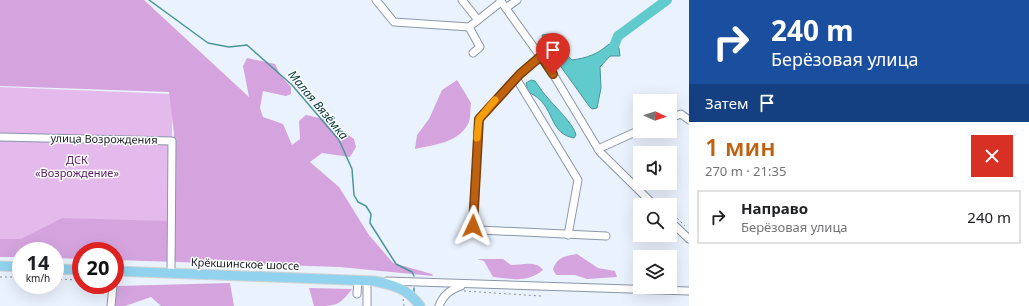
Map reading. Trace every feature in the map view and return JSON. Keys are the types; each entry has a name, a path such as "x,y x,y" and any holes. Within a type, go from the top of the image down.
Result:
{"main road":[{"path":"0,266 12,267"},
{"name":"Крёкшинское шоссе","path":"124,271 371,281 402,289 412,296 420,306"}],"street":[{"path":"376,0 394,22 469,27 500,1 541,56 605,158 647,198"},
{"path":"462,0 478,20"},
{"path":"506,8 517,0"},
{"path":"469,27 480,47 473,53"},
{"path":"541,56 516,78 478,121 473,226 480,230 606,236"},
{"path":"516,78 578,180 568,235"},
{"path":"677,115 681,114 689,120"},
{"path":"598,148 633,133"},
{"name":"улица Возрождения","path":"0,137 172,140 171,273"},
{"path":"677,228 689,239"},
{"path":"357,294 358,280"},
{"path":"367,306 371,281 633,290"},
{"path":"438,306 442,299 450,291 468,284"},
{"path":"677,290 689,287"},
{"path":"677,291 689,291"},
{"path":"111,306 112,294"}],"path":[{"path":"677,218 689,230"},
{"path":"0,277 12,277"},
{"path":"464,291 541,296"}],"green space":[{"name":"ДСК «Возрождение»","path":"0,87 173,94 169,243 0,242"}],"shaded area":[{"path":"0,0 144,0 249,97 243,66 247,58 275,64 281,76 291,87 291,94 286,96 263,91 260,108 263,117 283,124 292,145 300,139 299,121 306,115 328,120 354,139 356,147 350,157 322,153 310,162 339,187 369,235 393,263 432,274 433,276 339,267 124,260 124,242 72,242 72,259 64,258 64,242 12,242 12,257 0,257 0,239 21,239 62,218 168,221 174,133 169,92 0,86"},
{"path":"457,80 471,103 468,124 464,130 452,139 415,149 417,135 429,119 442,90"},
{"path":"577,254 598,268 615,271 617,277 587,279 575,275 556,275 553,269 559,260 565,256"},
{"path":"477,259 503,259 511,265 533,264 537,265 543,270 531,277 520,279 493,277 484,261"},
{"path":"230,283 234,306 161,306 151,297 125,306 115,306 116,294 124,294 124,286"},
{"path":"309,288 352,289 344,299 336,304 314,306"}],"water":[{"path":"548,34 572,60 592,55 609,44 619,48 620,56 610,56 600,67 601,88 597,108 592,109 589,106 544,43 542,35"},
{"path":"531,80 535,81 572,126 576,135 574,138 561,132 544,104 537,97 528,92 526,83"}],"waterway":[{"name":"Малая Вязёмка","path":"149,0 208,43 229,47 247,45 292,85 339,140 352,169 354,195 358,202 366,206 371,214 370,223 396,264 412,272 414,276"},
{"path":"614,46 618,36 667,0"},
{"name":"Малая Вязёмка","path":"414,288 414,294"}],"slow traffic":[{"path":"477,138 479,119 495,100"}],"route":[{"path":"473,226 477,129 479,119 520,74 541,56 553,74"}]}
